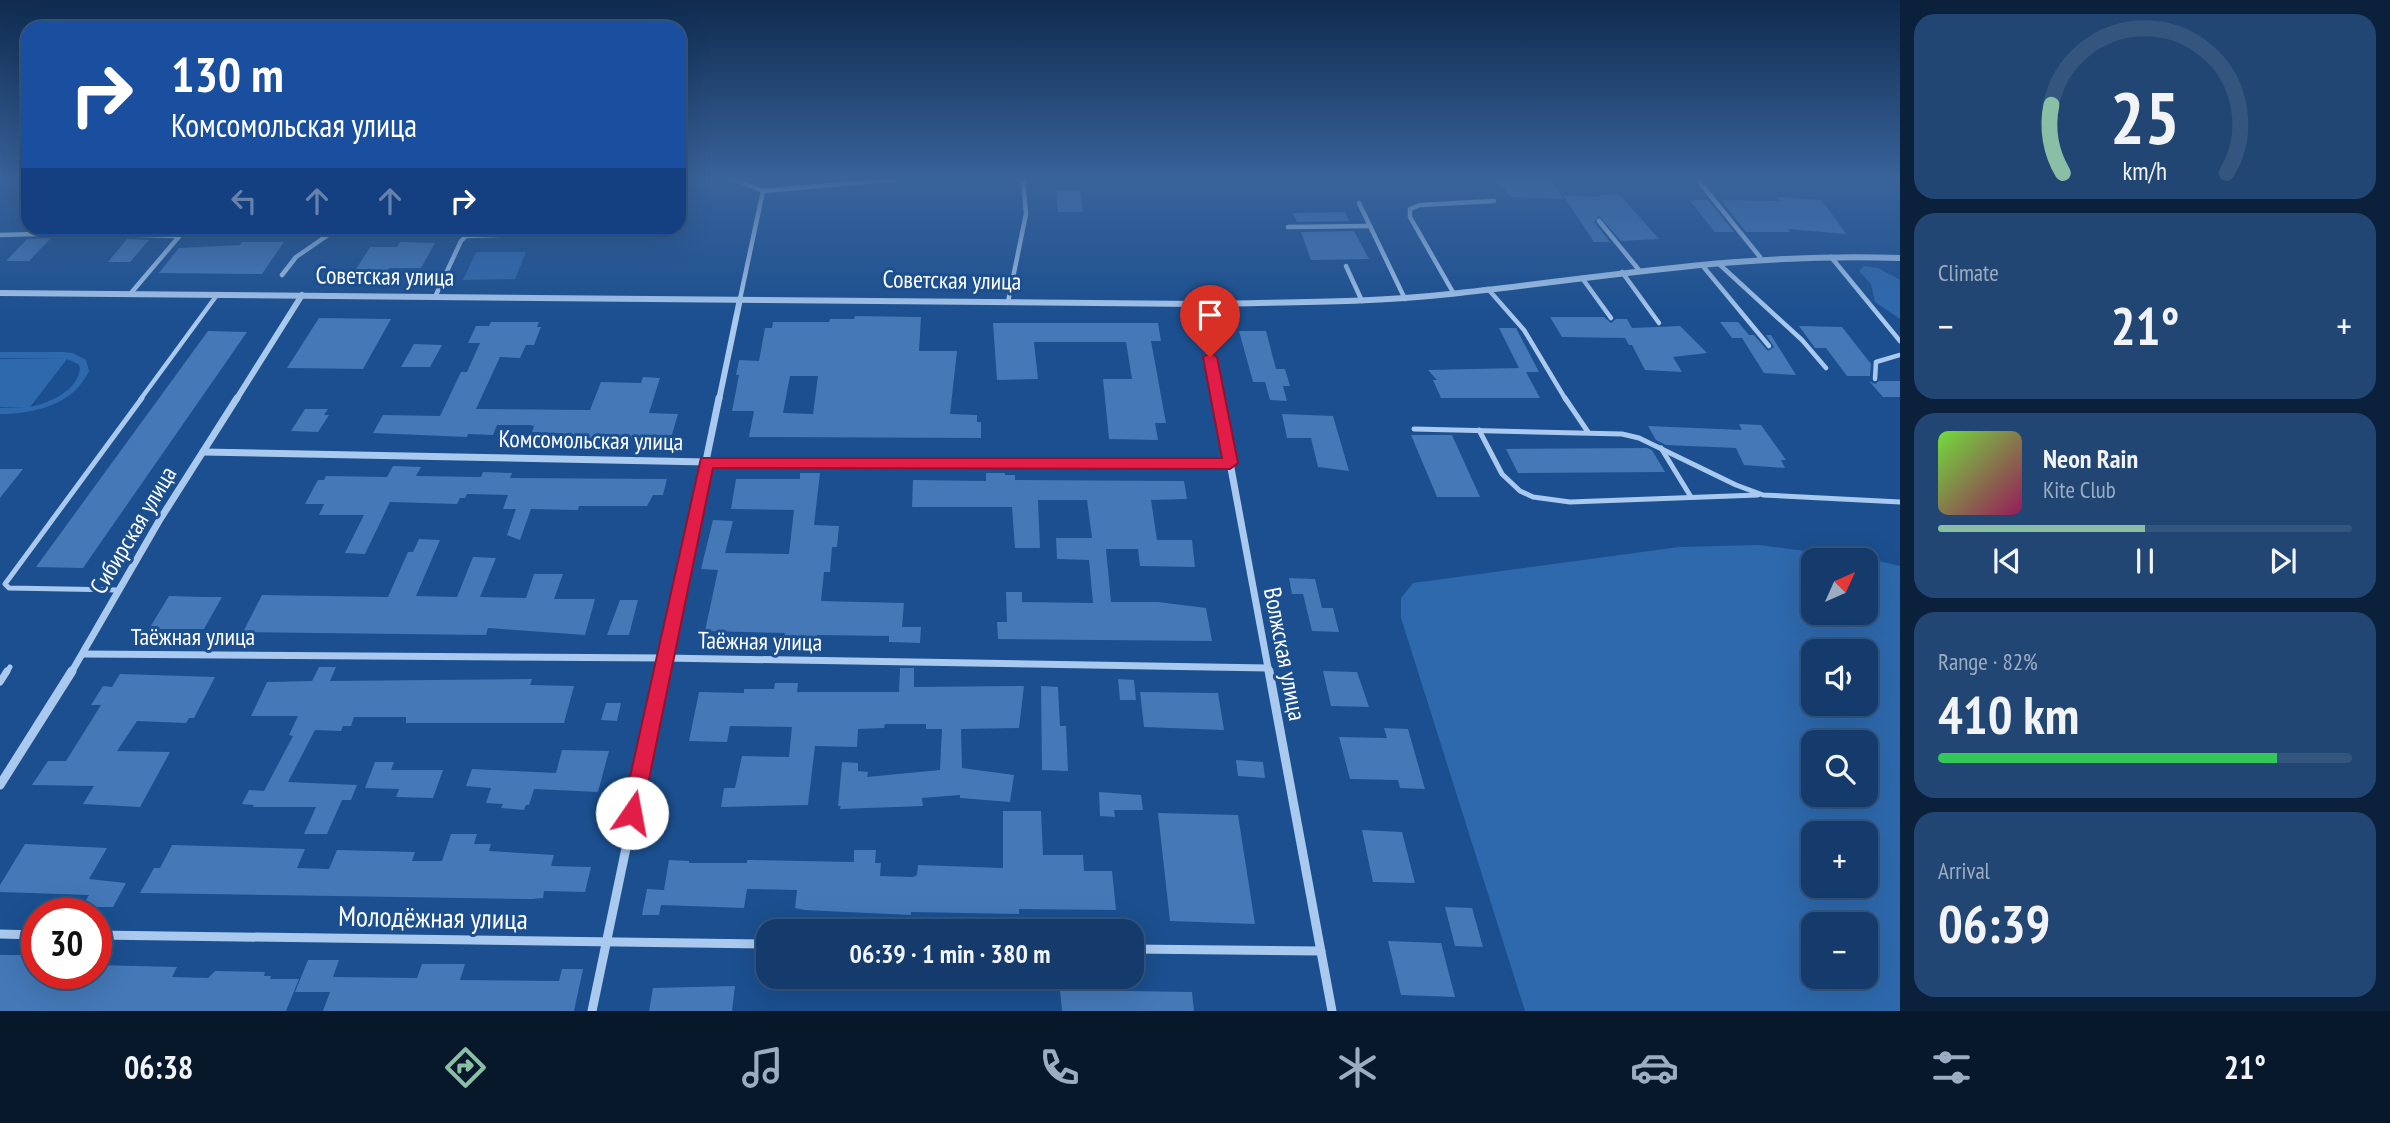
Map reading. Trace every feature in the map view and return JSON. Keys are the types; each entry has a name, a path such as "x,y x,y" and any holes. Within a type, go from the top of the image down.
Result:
{"street":[{"name":"Советская улица","path":"0,293 218,294 271,291 302,295 435,298 1200,304 1405,299 1760,257 1829,255 1900,258"},
{"name":"Сибирская улица","path":"0,785 302,295"},
{"path":"592,1011 740,299"},
{"name":"Волжская улица","path":"1200,304 1332,1011"},
{"name":"Комсомольская улица","path":"203,452 707,462 1230,463"},
{"name":"Таёжная улица","path":"83,654 664,658 1268,668"},
{"path":"0,934 21,935"},
{"name":"Молодёжная улица","path":"112,935 756,944"},
{"path":"1144,949 1321,951"}],"lane":[{"path":"740,299 756,226"},
{"path":"1008,302 1024,226"},
{"path":"1288,227 1355,226"},
{"path":"1370,226 1405,299"},
{"path":"1415,226 1454,294"},
{"path":"1603,226 1639,270"},
{"path":"1735,226 1760,257"},
{"path":"0,235 21,234"},
{"path":"131,293 180,235"},
{"path":"282,275 296,257 327,235"},
{"path":"435,298 463,239 471,235"},
{"path":"1829,255 1853,279 1878,318 1900,341"},
{"path":"1716,261 1802,340 1826,368"},
{"path":"1700,263 1769,345"},
{"path":"1346,265 1362,301"},
{"path":"1622,272 1659,323"},
{"path":"1580,277 1611,318"},
{"path":"1488,289 1524,330 1547,372 1588,433"},
{"path":"119,590 9,588 5,584 218,294"},
{"path":"1875,379 1876,362 1900,355"},
{"path":"1413,429 1630,435 1735,485 1763,495"},
{"path":"1479,430 1503,480 1538,497 1570,502 1763,495 1900,502"},
{"path":"1661,448 1691,497"},
{"path":"93,620 103,620"},
{"path":"0,682 10,667"}],"shaded area":[{"path":"476,252 526,252 515,279 463,280"},
{"path":"1864,266 1878,268 1900,280 1900,319 1875,302 1871,284 1859,271"},
{"path":"0,352 73,353 86,360 89,371 82,383 63,400 26,412 0,414 0,408 26,407 0,407 0,359 67,359 0,358","holes":["67,359 78,364 78,376 68,389 54,399 30,407"]},
{"path":"1759,545 1801,550 1801,625 1878,625 1878,561 1900,566 1900,1011 1525,1011 1401,618 1401,598 1413,583 1679,547"}],"building":[{"path":"1584,226 1597,226 1610,242 1594,242"},
{"path":"1608,226 1648,226 1659,239 1621,241"},
{"path":"1710,226 1729,226 1734,232 1715,232"},
{"path":"1741,226 1840,226 1846,234 1788,229 1790,232 1746,232"},
{"path":"1354,231 1369,259 1311,260 1301,232"},
{"path":"51,238 29,261 6,261 27,239"},
{"path":"127,239 149,240 130,262 108,262"},
{"path":"242,242 284,242 262,274 159,273 179,248 240,245"},
{"path":"400,242 435,243 421,268 389,268 386,274 353,274 370,247 397,247"},
{"path":"855,316 921,317 919,351 957,351 950,414 977,415 977,422 981,422 981,438 749,437 754,411 732,411 739,375 736,375 739,360 759,361 765,328 772,328 773,322 854,319","holes":["790,376 818,376 813,414 783,413"]},
{"path":"1550,317 1604,317 1611,323 1616,319 1627,319 1632,328 1680,326 1707,353 1673,357 1682,372 1645,370 1632,345 1629,345 1625,338 1562,337"},
{"path":"319,318 391,319 363,369 287,368"},
{"path":"491,322 539,322 537,327 541,327 534,345 526,345 520,358 500,357 476,409 590,410 601,382 641,383 643,377 660,378 649,413 678,414 671,438 562,438 563,434 532,432 534,426 530,425 497,425 493,435 468,434 467,437 373,433 383,415 440,416 461,372 467,372 480,343 468,343 476,326 489,326"},
{"path":"1720,322 1738,322 1768,351 1774,347 1766,335 1771,335 1796,375 1764,373 1742,338 1732,338"},
{"path":"993,323 1158,323 1161,341 1151,341 1166,423 1155,423 1158,440 1109,439 1103,379 1132,379 1126,342 1034,342 1038,379 997,380"},
{"path":"1799,326 1842,327 1871,364 1870,376 1847,376 1826,348 1815,348"},
{"path":"1499,328 1516,328 1539,372 1526,372 1540,398 1441,398 1433,380 1437,380 1428,370 1519,368"},
{"path":"208,331 247,332 83,568 36,567"},
{"path":"1239,331 1266,331 1276,369 1285,369 1290,386 1283,386 1287,401 1270,400 1265,382 1253,382"},
{"path":"414,344 442,345 430,367 401,367"},
{"path":"1869,381 1875,384 1879,381 1900,381 1900,397 1883,397"},
{"path":"305,409 328,409 324,415 329,415 318,432 291,431"},
{"path":"1282,414 1333,416 1349,471 1318,467 1311,438 1287,438"},
{"path":"1739,424 1761,425 1786,460 1781,460 1785,468 1744,465 1736,448 1666,445 1656,440 1648,426 1742,430"},
{"path":"1411,435 1452,435 1480,497 1437,497"},
{"path":"1506,449 1652,450 1665,472 1518,473"},
{"path":"393,466 421,467 416,476 481,477 483,472 512,473 510,478 667,479 663,495 653,495 647,506 579,506 578,510 531,509 520,540 507,535 516,509 503,509 508,495 467,494 465,498 460,498 457,504 390,502 365,554 345,553 364,515 319,515 324,504 305,504 318,480 324,480 326,476 387,477"},
{"path":"0,469 23,469 0,498"},
{"path":"800,473 820,473 814,525 839,526 837,547 832,547 830,572 824,572 821,601 904,603 902,627 921,627 920,643 889,642 889,636 817,635 816,640 784,639 785,633 705,631 718,570 701,569 713,520 733,521 725,553 789,554 794,510 731,509 736,479 800,479"},
{"path":"986,473 1015,475 1015,480 1184,481 1187,499 1151,500 1157,540 1192,540 1195,567 1140,566 1138,549 1106,549 1111,602 1158,602 1206,608 1212,641 998,639 997,622 1007,622 1006,592 1022,592 1022,602 1093,603 1089,560 1057,559 1056,538 1092,538 1087,500 1038,500 1040,548 1015,548 1012,507 912,507 913,480 986,481"},
{"path":"419,539 440,540 416,596 457,597 473,557 496,558 480,597 526,598 534,574 563,574 554,599 595,599 585,635 488,628 486,635 243,632 262,595 388,597 408,552 413,552"},
{"path":"1289,578 1315,579 1322,608 1333,608 1339,632 1312,631 1303,594 1292,594"},
{"path":"169,596 222,597 204,629 149,629"},
{"path":"620,600 638,600 629,635 607,635"},
{"path":"319,667 336,667 330,681 532,679 530,685 574,686 564,723 406,723 406,717 354,717 351,726 343,726 341,731 315,730 288,782 357,785 351,800 342,800 327,834 304,834 316,807 253,807 254,805 242,804 249,790 264,791 293,736 289,735 298,716 251,716 267,682 312,681"},
{"path":"900,668 914,668 914,687 1024,686 1019,728 961,729 962,768 1014,775 1010,802 960,798 960,795 922,798 923,806 840,809 841,806 838,806 842,762 858,763 858,771 868,772 867,777 940,770 942,729 926,729 926,724 885,724 884,728 858,729 857,747 815,746 808,805 721,807 724,788 735,788 742,756 789,757 792,727 730,726 727,742 689,741 699,692 744,693 744,689 774,689 775,683 798,683 797,692 899,692"},
{"path":"1323,671 1357,672 1369,707 1331,706"},
{"path":"120,674 215,677 194,718 189,718 186,723 137,721 117,751 170,752 140,807 83,804 94,786 32,785 48,761 66,761 101,705 91,705 103,686 112,687"},
{"path":"1118,679 1134,680 1136,700 1120,700"},
{"path":"1041,686 1058,687 1060,726 1066,726 1068,771 1042,770"},
{"path":"1140,692 1218,693 1224,730 1144,727"},
{"path":"606,703 621,703 617,721 601,720"},
{"path":"1384,728 1408,729 1425,789 1400,788 1398,780 1350,779 1339,737 1387,738"},
{"path":"562,750 609,751 598,792 534,789 529,805 526,805 524,810 501,808 503,804 486,803 491,788 466,786 472,769 556,773"},
{"path":"1236,760 1263,762 1265,778 1238,776"},
{"path":"375,762 394,762 391,770 443,770 433,798 396,797 399,789 365,788"},
{"path":"1099,792 1141,795 1143,810 1114,810 1115,817 1100,816"},
{"path":"1003,811 1041,811 1043,855 1083,855 1084,871 1112,871 1116,910 1019,909 1019,914 911,912 911,915 804,910 795,908 797,890 747,889 744,908 661,905 659,915 642,915 647,889 664,890 669,860 689,863 747,863 747,860 854,862 854,850 876,850 875,863 881,863 880,876 913,877 917,875 918,865 1003,868"},
{"path":"1158,813 1238,815 1255,924 1170,921"},
{"path":"1362,830 1402,832 1415,883 1373,882"},
{"path":"451,834 477,834 474,844 491,844 489,851 554,855 551,866 591,867 585,892 544,891 543,898 532,899 140,893 154,868 160,868 172,845 305,849 297,868 329,869 337,850 415,852 412,861 442,861"},
{"path":"25,844 107,848 89,879 126,883 113,907 112,898 0,892 0,885"},
{"path":"1445,907 1472,908 1483,947 1455,946"},
{"path":"1388,941 1441,943 1455,997 1401,995"},
{"path":"0,955 21,955 21,989 112,989 112,965 177,967 172,977 208,978 215,971 265,972 264,976 271,976 270,979 299,979 286,1011 0,1011"},
{"path":"308,960 339,960 333,977 417,978 422,964 465,964 460,980 559,981 562,969 583,969 574,1011 323,1011 330,992 295,992"},
{"path":"735,986 732,1011 649,1011 653,988"},
{"path":"1060,990 1192,992 1194,1011 1062,1011"}],"route":[{"path":"632,813 707,462 1230,463 1210,357"}]}
